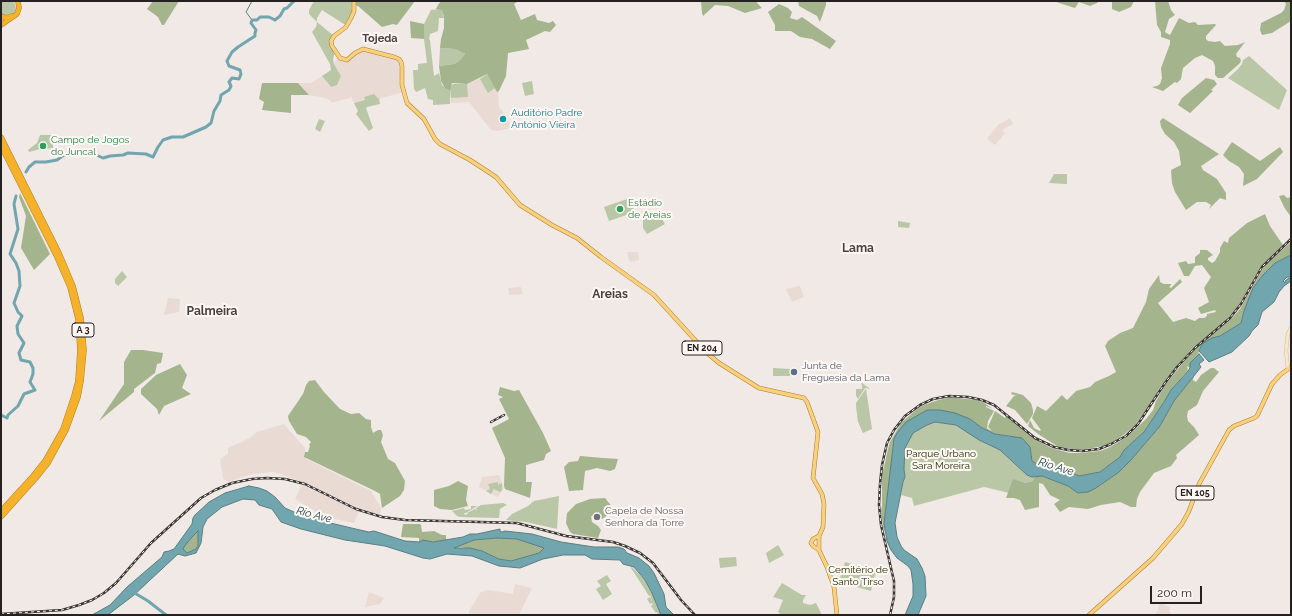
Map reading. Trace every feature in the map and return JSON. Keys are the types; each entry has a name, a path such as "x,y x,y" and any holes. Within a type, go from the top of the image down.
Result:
{"highway":[{"path":"1,16 9,18 14,15 18,8 17,1"},
{"path":"1,26 17,14 20,8 17,1"},
{"name":"A 3","path":"1,137 59,253 73,286 81,318 84,350 78,397 66,430 48,463 1,517"},
{"name":"A 3","path":"1,146 56,255 70,287 78,318 80,350 78,381 63,429 45,461 1,511"}],"main road":[{"name":"EN 204","path":"354,1 354,11 351,18 342,31 332,39 331,43 339,57 345,60 349,59 355,53 363,49 399,59 402,66 402,85 405,97 410,106 424,119 435,139 440,144 464,156 496,177 520,205 552,225 572,235 654,295 706,352 719,363 760,388 804,398 807,402 818,432 813,474 814,482 824,500 823,526 817,544 834,587 837,615"},
{"path":"1289,368 1286,350 1288,334 1291,328"},
{"name":"EN 105","path":"1089,615 1152,558 1182,524 1189,511 1198,486 1229,430 1234,426 1257,416 1272,384 1289,368"}],"shaded area":[{"path":"363,49 394,57 401,62 403,92 379,99 374,94 365,100 354,103 351,96 350,98 331,103 331,101 326,98 309,95 298,83 311,83 322,76 331,87 337,85 341,76 334,64 336,60 339,57 345,60"},
{"path":"487,74 498,92 499,107 508,118 511,128 498,131 491,130 469,102 451,103 450,87 453,84 467,84"},
{"path":"1010,118 1013,124 1002,130 1005,133 995,145 988,140 987,138 998,125"},
{"path":"628,252 638,252 639,260 630,262 627,254"},
{"path":"800,286 804,297 792,302 786,289"},
{"path":"521,287 523,294 509,295 508,288"},
{"path":"168,298 180,299 179,312 164,315"},
{"path":"284,424 305,448 306,459 371,491 381,508 380,515 360,509 354,523 325,517 295,499 303,482 274,472 252,474 228,482 223,478 220,459 228,454 228,448 250,438 257,432"},
{"path":"499,475 504,488 498,497 479,487 482,477"},
{"path":"515,584 532,588 519,615 469,615 469,611 481,592 489,590 513,594"},
{"path":"369,592 384,598 380,604 365,607"},
{"path":"1160,603 1170,607 1169,611 1171,612 1169,615 1156,615"}],"green space":[{"path":"1,1 14,1 16,9 14,13 5,17 1,15"},
{"path":"153,1 179,1 164,25 162,25 158,17 147,9"},
{"path":"314,1 354,1 354,9 347,26 322,10 317,18 317,22 309,14 309,10"},
{"path":"354,1 415,1 397,25 393,24 382,27 358,6 354,5"},
{"path":"441,1 518,1 514,4 521,20 535,14 537,20 549,23 553,21 556,25 550,32 545,31 526,40 529,49 508,53 506,76 499,91 497,92 487,74 467,84 452,83 450,91 445,88 441,81 439,66 454,64 465,54 455,49 440,48 444,28 444,16 442,10 436,9"},
{"path":"701,1 757,1 762,8 745,13 728,6 715,5 703,16"},
{"path":"798,1 826,1 820,22 817,16 799,6"},
{"path":"1053,1 1099,1 1090,6 1079,2 1075,8"},
{"path":"1112,1 1134,1 1131,7 1119,12 1112,9"},
{"path":"1155,1 1168,1 1171,10 1175,15 1169,19 1165,32 1170,35 1179,18 1189,23 1195,22 1198,25 1215,24 1216,25 1206,36 1208,41 1220,41 1225,46 1238,45 1245,42 1236,54 1241,61 1239,64 1223,78 1218,78 1215,75 1215,66 1213,61 1202,55 1195,58 1183,68 1181,79 1177,83 1175,82 1163,91 1152,87 1160,84 1162,78 1161,68 1170,44 1170,40 1161,37 1161,32 1157,25"},
{"path":"1284,1 1291,1 1291,21 1272,33 1262,35 1260,30 1261,23 1281,13 1286,4"},
{"path":"779,4 788,8 792,12 790,18 797,20 802,17 836,41 830,49 812,39 800,37 791,31 775,31 775,25 768,12"},
{"path":"441,9 444,18 439,18 438,31 430,34 429,39 434,76 439,73 442,85 450,91 450,104 433,105 433,100 428,99 425,88 416,92 414,89 413,70 418,70 418,64 427,63 424,24 431,10"},
{"path":"410,21 424,24 424,39 411,38"},
{"path":"317,22 334,36 332,39 335,51 333,59 334,64 341,76 337,85 331,87 322,76 331,70 330,64 312,32 316,27"},
{"path":"440,48 455,49 465,54 454,64 439,66"},
{"path":"1249,56 1287,90 1279,110 1228,78 1242,64 1243,60"},
{"path":"487,74 495,88 488,93 480,79"},
{"path":"1206,78 1214,80 1217,84 1211,90 1213,91 1190,113 1178,105 1182,98"},
{"path":"532,81 534,94 525,96 522,83"},
{"path":"262,83 298,83 309,95 291,95 291,113 262,110 264,102 259,99"},
{"path":"453,84 467,84 468,97 451,98 450,87"},
{"path":"374,94 379,99 380,104 366,108 373,128 369,131 356,114 358,111 354,103 365,100 364,97"},
{"path":"1163,118 1219,154 1201,166 1203,170 1217,179 1226,193 1226,200 1220,198 1209,209 1211,205 1206,202 1197,202 1186,210 1175,192 1172,183 1171,170 1181,165 1179,151 1174,142 1165,134 1161,127 1160,121"},
{"path":"319,119 325,121 320,132 315,129"},
{"name":"Campo de Jogos do Juncal","path":"40,135 53,135 53,148 29,152 28,150 37,143"},
{"path":"1232,142 1260,161 1280,147 1283,152 1257,179 1243,186 1244,174 1239,167 1223,155"},
{"path":"1054,174 1067,174 1067,184 1049,183"},
{"path":"20,193 50,254 34,270 21,248 26,216 19,197"},
{"path":"1284,195 1287,198 1291,197 1291,217 1279,196"},
{"name":"Estádio de Areias","path":"630,198 635,212 609,221 604,207"},
{"path":"658,212 665,224 647,234 643,228 643,220"},
{"path":"1265,214 1270,226 1283,245 1263,265 1236,310 1216,330 1192,349 1161,386 1135,425 1117,440 1104,446 1081,450 1060,448 1028,426 1030,420 1034,428 1040,431 1041,430 1032,418 1037,406 1046,411 1062,395 1067,400 1076,391 1090,387 1095,382 1116,372 1105,346 1108,341 1120,333 1133,328 1146,302 1149,289 1159,275 1160,282 1164,284 1171,284 1169,287 1171,288 1180,279 1182,282 1158,303 1173,322 1186,318 1195,321 1199,318 1204,318 1207,314 1216,312 1215,310 1201,314 1198,308 1209,302 1204,288 1211,277 1202,265 1195,266 1189,276 1184,276 1178,263 1186,261 1188,264 1195,263 1195,257 1200,253 1200,250 1207,250 1213,255 1208,258 1208,260 1212,263 1215,261 1220,252 1220,248 1224,241 1228,243 1229,238 1247,223"},
{"path":"898,221 910,223 909,228 898,227"},
{"path":"1291,242 1291,255 1275,263 1263,275 1244,311 1241,323 1220,336 1212,338 1200,348 1198,354 1190,363 1190,368 1187,366 1188,370 1171,390 1144,432 1124,450 1120,457 1100,472 1079,476 1038,464 1032,461 1030,447 1010,436 995,434 982,428 970,419 940,410 893,446 890,484 885,514 885,532 881,510 882,473 888,449 890,442 901,423 919,407 950,397 976,400 983,402 993,409 986,406 994,411 988,421 987,428 992,431 988,427 995,411 1005,418 1006,415 1038,441 1051,448 1070,453 1080,453 1100,451 1108,448 1127,437 1146,419 1153,410 1165,385 1191,353 1233,317 1240,309 1268,262"},
{"path":"122,271 127,277 118,286 115,283 115,279"},
{"path":"131,350 163,353 161,363 157,364 155,373 134,389 134,392 99,421 124,384 124,362"},
{"path":"180,364 187,375 182,388 191,394 164,406 159,415 157,409 141,394 141,389 156,375"},
{"path":"773,368 790,369 790,376 773,376"},
{"path":"1211,368 1214,368 1219,372 1203,391 1197,405 1188,411 1187,416 1188,421 1199,435 1176,455 1177,458 1171,466 1154,473 1140,492 1136,507 1131,507 1120,502 1088,509 1069,507 1060,512 1054,504 1060,500 1050,495 1043,484 1039,483 1039,507 1025,510 1020,500 1006,498 1013,479 1025,483 1033,481 1035,476 1042,476 1068,486 1074,490 1096,488 1119,472 1131,460 1160,426 1174,401 1194,376 1193,380 1196,382 1201,375"},
{"path":"856,378 870,389 865,388 858,399 856,396 856,389 862,389 862,386 861,382 856,382"},
{"path":"315,380 340,409 351,414 359,413 366,419 371,420 373,433 381,430 383,435 381,442 388,459 395,463 405,481 404,490 400,496 382,508 380,494 304,457 305,452 308,452 311,442 306,437 297,434 289,421 288,416 303,394 309,381"},
{"path":"500,387 514,391 519,390 543,433 551,451 546,454 544,460 526,465 526,482 532,482 530,498 505,489 504,486 505,458 492,428 509,419 499,399 503,397 498,395"},
{"path":"866,389 872,429 863,433 858,422 856,403"},
{"path":"1012,392 1023,395 1031,403 1033,414 1027,424 1015,410 1006,406 1014,396 1017,396 1011,394"},
{"name":"Parque Urbano Sara Moreira","path":"935,422 956,425 979,440 1000,450 1027,475 1032,477 1035,476 1033,481 1025,483 1009,493 984,487 914,506 912,498 901,495 905,477 905,448 912,433"},
{"path":"580,456 618,459 615,469 610,471 597,468 585,471 583,490 569,491 564,467 569,462 578,461"},
{"path":"458,481 468,486 466,500 468,506 452,510 440,509 434,506 434,490 449,486"},
{"path":"498,482 498,485 502,483 502,490 500,492 494,489 491,494 486,491 490,489 488,484"},
{"path":"559,496 557,529 526,522 506,520 512,514 528,506 534,501"},
{"path":"605,498 613,508 611,513 602,519 591,516 592,522 601,530 598,538 573,534 570,532 566,523 567,513 576,504 590,499"},
{"path":"503,503 507,505 500,509 499,518 460,517 452,511 464,508 465,510 471,509 471,506 477,506 464,513 465,515 475,509 477,510 476,508 481,505"},
{"path":"403,524 420,524 422,532 434,531 442,535 446,535 446,540 419,542 419,538 401,537"},
{"path":"198,531 198,546 196,549 187,553 183,547"},
{"path":"497,538 517,539 544,548 539,553 511,561 499,559 482,551 461,547 453,548 474,540"},
{"path":"778,545 784,555 769,563 766,553"},
{"path":"736,557 737,566 720,568 719,558"},
{"name":"Cemitério de Santo Tirso","path":"845,562 876,571 871,591 839,582"},
{"path":"632,567 645,580 661,615 658,615 651,606 653,603 650,604 647,599 650,597 652,602 650,595 649,596 631,568"},
{"path":"607,575 611,581 606,584 612,594 603,600 596,589 601,586 597,581"},
{"path":"782,583 802,595 806,595 803,603 810,605 816,603 822,615 782,615 778,612 783,600 773,597"}],"water":[{"path":"1291,255 1291,277 1287,277 1283,281 1285,283 1285,281 1289,278 1291,281 1279,292 1274,302 1262,312 1258,325 1232,352 1209,362 1199,351 1202,344 1212,338 1220,336 1241,323 1253,288 1275,263"},
{"path":"1199,354 1204,360 1199,364 1201,367 1174,401 1160,426 1119,472 1088,492 1078,493 1068,486 1042,476 1032,477 1027,475 1000,450 979,440 956,425 935,422 913,433 905,448 905,477 895,523 897,537 901,546 904,550 917,559 922,568 925,576 926,596 918,615 905,615 913,596 911,570 897,558 891,550 887,541 884,523 894,439 906,422 927,410 940,410 955,413 970,419 982,428 995,434 1022,438 1030,447 1032,461 1037,464 1042,464 1049,468 1063,469 1079,476 1100,472 1120,457 1124,450 1144,432 1171,390 1190,368 1190,363"},
{"path":"249,486 259,488 267,491 275,497 285,508 305,517 369,532 374,531 405,541 420,542 423,540 433,542 500,529 502,532 532,534 561,542 594,547 618,547 639,558 649,566 664,594 666,607 674,615 661,615 645,580 634,567 623,564 620,560 592,559 585,555 563,555 543,559 520,568 499,566 472,556 447,554 430,559 423,558 385,546 345,540 301,529 281,522 272,509 259,505 255,500 243,499 222,507 207,519 203,527 201,543 196,553 185,556 178,554 134,595 108,615 92,615 110,605 127,587 162,557 164,552 174,549 192,524 195,515 209,502 225,493","holes":["198,531 198,546 196,549 187,553 183,549","497,538 517,539 544,548 539,553 511,561 499,559 482,551 470,548 454,548 474,540"]}],"waterway":[{"path":"252,1 246,12 252,20"},
{"path":"26,172 35,162 57,160 64,155 69,155 80,151 87,151 103,158 128,153 146,154 153,157 163,140 172,137 183,137 206,127 211,123 214,111 220,101 221,95 229,90 231,86 229,82 232,78 239,79 241,74 240,70 229,66 227,61 232,52 255,36 256,30 251,23 252,20 257,20 260,17 269,17 275,20 280,16 284,9 294,1"},
{"path":"1,415 7,418 8,415 18,406 24,394 35,390 30,382 33,374 33,368 30,362 21,360 19,353 24,343 18,334 17,326 22,316 18,312 14,303 20,286 19,271 10,254 18,229 14,204 16,196"},
{"path":"133,592 166,615"}],"railway":[{"path":"890,615 894,597 894,581 881,525 879,505 880,484 882,465 887,443 894,430 905,416 920,405 933,399 949,396 968,397 982,400 994,405 1035,438 1054,447 1082,451 1099,449 1111,444 1126,436 1138,424 1177,367 1195,348 1230,318 1241,304 1262,267 1291,239"},
{"path":"491,422 504,415"},
{"path":"1,614 62,610 92,600 104,593 116,583 151,543 201,498 232,483 267,478 285,479 305,484 356,509 382,517 405,520 517,523 566,536 613,542 640,553 653,563 681,600 695,615"}],"place":[{"name":"Auditório Padre António Vieira","path":"503,119"},
{"name":"Campo de Jogos do Juncal","path":"43,146"},
{"name":"Estádio de Areias","path":"620,209"},
{"name":"Junta de Freguesia da Lama","path":"794,372"},
{"name":"Capela de Nossa Senhora da Torre","path":"597,517"}],"district":[{"name":"Tojeda","path":"380,39"},
{"name":"Lama","path":"858,248"},
{"name":"Areias","path":"610,294"},
{"name":"Palmeira","path":"212,311"}],"water label":[{"name":"Rio Ave","path":"1056,467"},
{"name":"Rio Ave","path":"314,515"}]}
